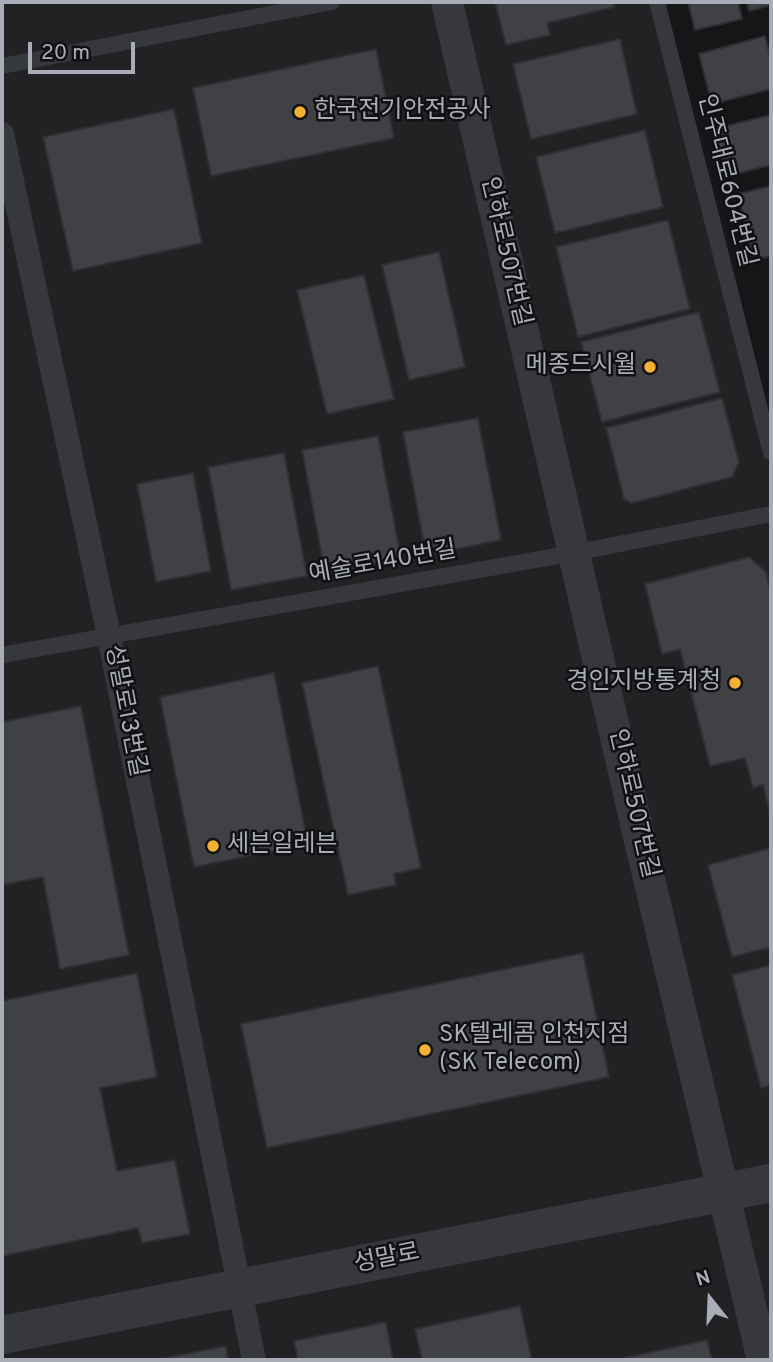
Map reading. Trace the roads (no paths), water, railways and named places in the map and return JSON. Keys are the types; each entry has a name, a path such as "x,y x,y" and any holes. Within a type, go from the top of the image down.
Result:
{"street":[{"name":"인하로507번길","path":"447,2 763,1360"},
{"name":"성말로13번길","path":"2,134 109,636 254,1360"},
{"name":"성말로","path":"2,1335 771,1183"}],"lane":[{"path":"2,66 332,2"},
{"name":"인주대로604번길","path":"657,2 771,453"},
{"name":"예술로140번길","path":"2,655 574,553 771,514"}],"place":[{"name":"한국전기안전공사","path":"300,112"},
{"name":"메종드시월","path":"650,367"},
{"name":"경인지방통계청","path":"735,683"},
{"name":"세븐일레븐","path":"213,846"},
{"name":"SK텔레콤 인천지점 (SK Telecom)","path":"425,1050"}]}
